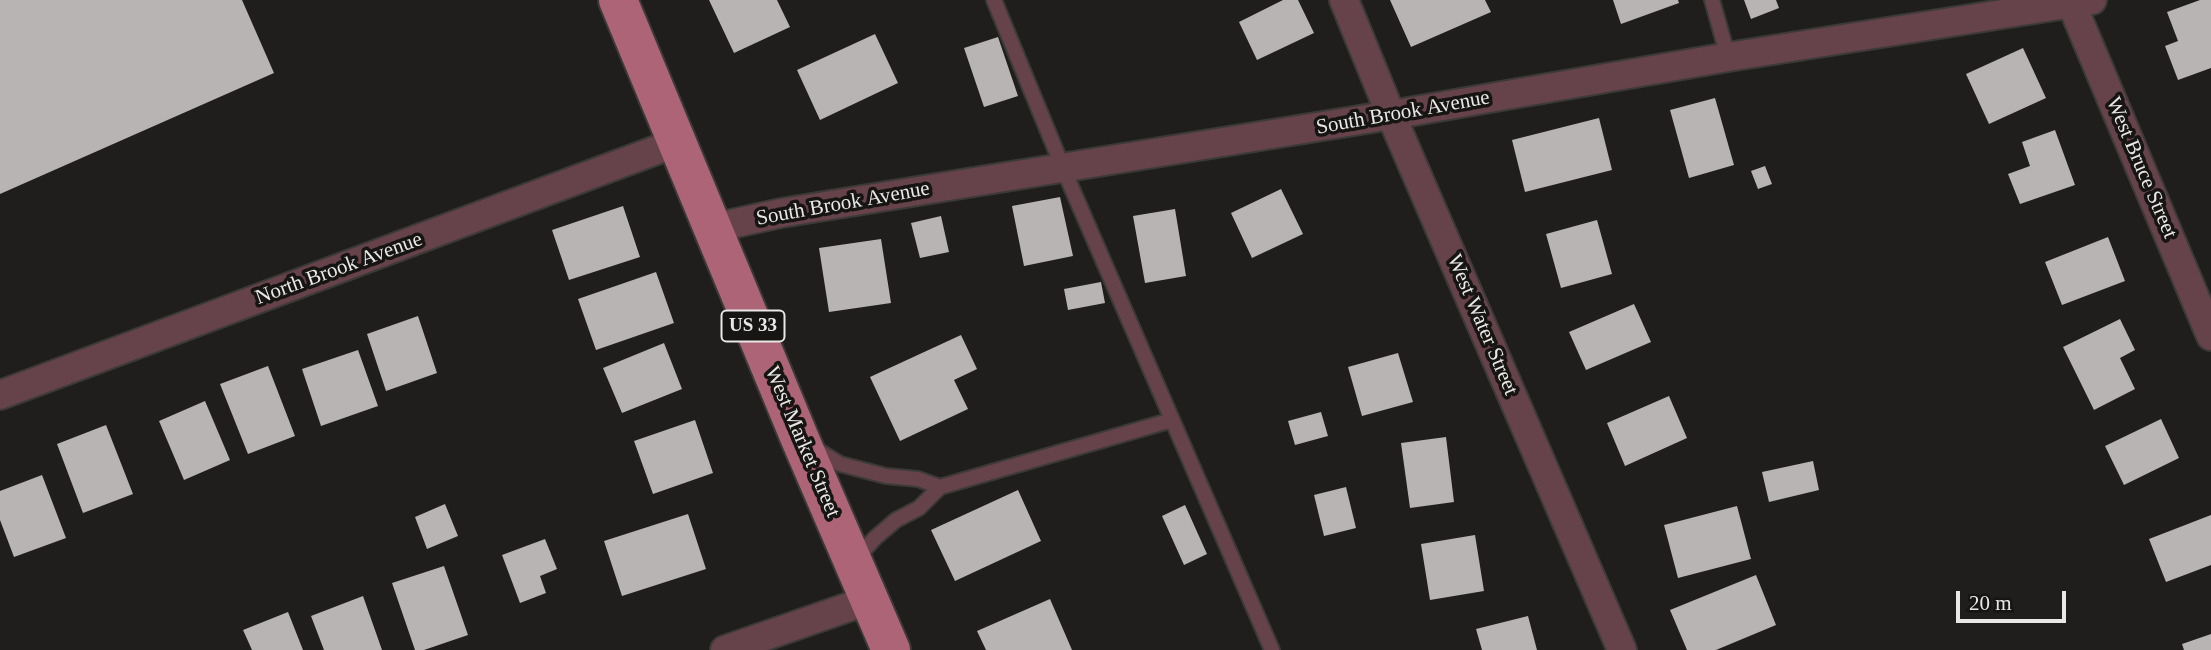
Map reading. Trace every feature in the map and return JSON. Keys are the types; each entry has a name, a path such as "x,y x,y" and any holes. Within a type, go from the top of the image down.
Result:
{"main road":[{"name":"West Market Street","path":"618,0 800,439 891,650"}],"street":[{"name":"West Water Street","path":"1344,0 1622,650"},
{"name":"South Brook Avenue","path":"713,228 781,213 2078,1"},
{"name":"West Bruce Street","path":"2078,1 2211,336"},
{"name":"North Brook Avenue","path":"0,395 678,142"},
{"path":"725,650 869,600"}],"lane":[{"path":"993,0 1272,650"},
{"path":"1712,0 1728,57"},
{"path":"853,562 875,538 896,520 919,508 940,486 1172,420"},
{"path":"800,439 840,464 886,477 918,479 940,486"}],"building":[{"path":"0,0 242,0 274,73 0,194"},
{"path":"709,0 777,0 790,27 734,53"},
{"path":"1283,0 1298,0 1314,33 1257,60 1239,22"},
{"path":"1390,0 1485,0 1491,12 1411,47"},
{"path":"1613,0 1678,0 1679,3 1621,24"},
{"path":"1744,0 1776,0 1779,8 1751,19"},
{"path":"2200,0 2211,0 2211,68 2178,80 2165,46 2178,41 2167,12"},
{"path":"875,34 898,83 820,120 797,70"},
{"path":"998,37 1018,96 984,107 964,48"},
{"path":"2023,48 2046,98 1989,124 1966,74"},
{"path":"1715,98 1734,165 1689,178 1670,110"},
{"path":"1599,118 1612,170 1525,192 1512,140"},
{"path":"2055,130 2075,185 2020,204 2008,174 2030,166 2022,142"},
{"path":"1765,166 1772,184 1758,189 1751,171"},
{"path":"1281,189 1303,234 1252,258 1231,213"},
{"path":"1060,197 1073,256 1024,266 1012,206"},
{"path":"623,206 640,257 569,280 552,230"},
{"path":"1175,209 1186,276 1145,283 1133,216"},
{"path":"941,216 949,252 920,258 911,223"},
{"path":"1597,220 1612,274 1561,288 1546,234"},
{"path":"2108,237 2125,281 2062,305 2045,262"},
{"path":"881,239 891,303 829,312 819,248"},
{"path":"656,272 674,323 596,350 578,299"},
{"path":"1101,282 1105,303 1068,310 1064,289"},
{"path":"1634,304 1651,342 1586,370 1569,332"},
{"path":"418,316 437,373 386,391 367,334"},
{"path":"2120,319 2135,350 2120,358 2135,389 2094,410 2063,347"},
{"path":"961,335 977,369 954,380 968,409 900,441 870,377"},
{"path":"664,343 682,389 622,413 603,368"},
{"path":"358,350 378,406 321,426 302,369"},
{"path":"1398,353 1413,402 1362,416 1348,367"},
{"path":"268,366 295,436 248,454 220,384"},
{"path":"1669,396 1687,438 1625,466 1607,423"},
{"path":"205,401 230,460 184,480 159,421"},
{"path":"1321,412 1328,436 1295,445 1288,421"},
{"path":"2161,419 2179,458 2124,485 2105,446"},
{"path":"695,420 713,473 653,494 634,441"},
{"path":"106,425 133,494 83,513 57,444"},
{"path":"1446,437 1454,502 1410,508 1401,443"},
{"path":"1813,461 1819,490 1769,502 1762,472"},
{"path":"42,475 66,538 14,557 0,520 0,491"},
{"path":"1346,487 1356,528 1324,536 1314,495"},
{"path":"1018,490 1041,541 955,581 931,530"},
{"path":"445,504 458,536 427,549 415,517"},
{"path":"1185,505 1207,554 1184,565 1162,516"},
{"path":"1737,506 1751,559 1678,578 1664,525"},
{"path":"688,514 706,569 622,596 604,541"},
{"path":"2211,515 2211,565 2166,582 2149,539"},
{"path":"1475,535 1484,591 1430,600 1421,544"},
{"path":"545,539 557,569 540,576 546,593 520,603 502,555"},
{"path":"444,566 468,635 424,650 415,650 392,583"},
{"path":"1756,575 1776,625 1716,650 1687,650 1670,610"},
{"path":"363,596 382,650 324,650 311,616"},
{"path":"1050,599 1072,650 986,650 977,631"},
{"path":"288,612 303,650 252,650 243,630"},
{"path":"1528,616 1537,650 1482,650 1476,629"},
{"path":"2211,634 2211,650 2184,650 2182,644"}]}
